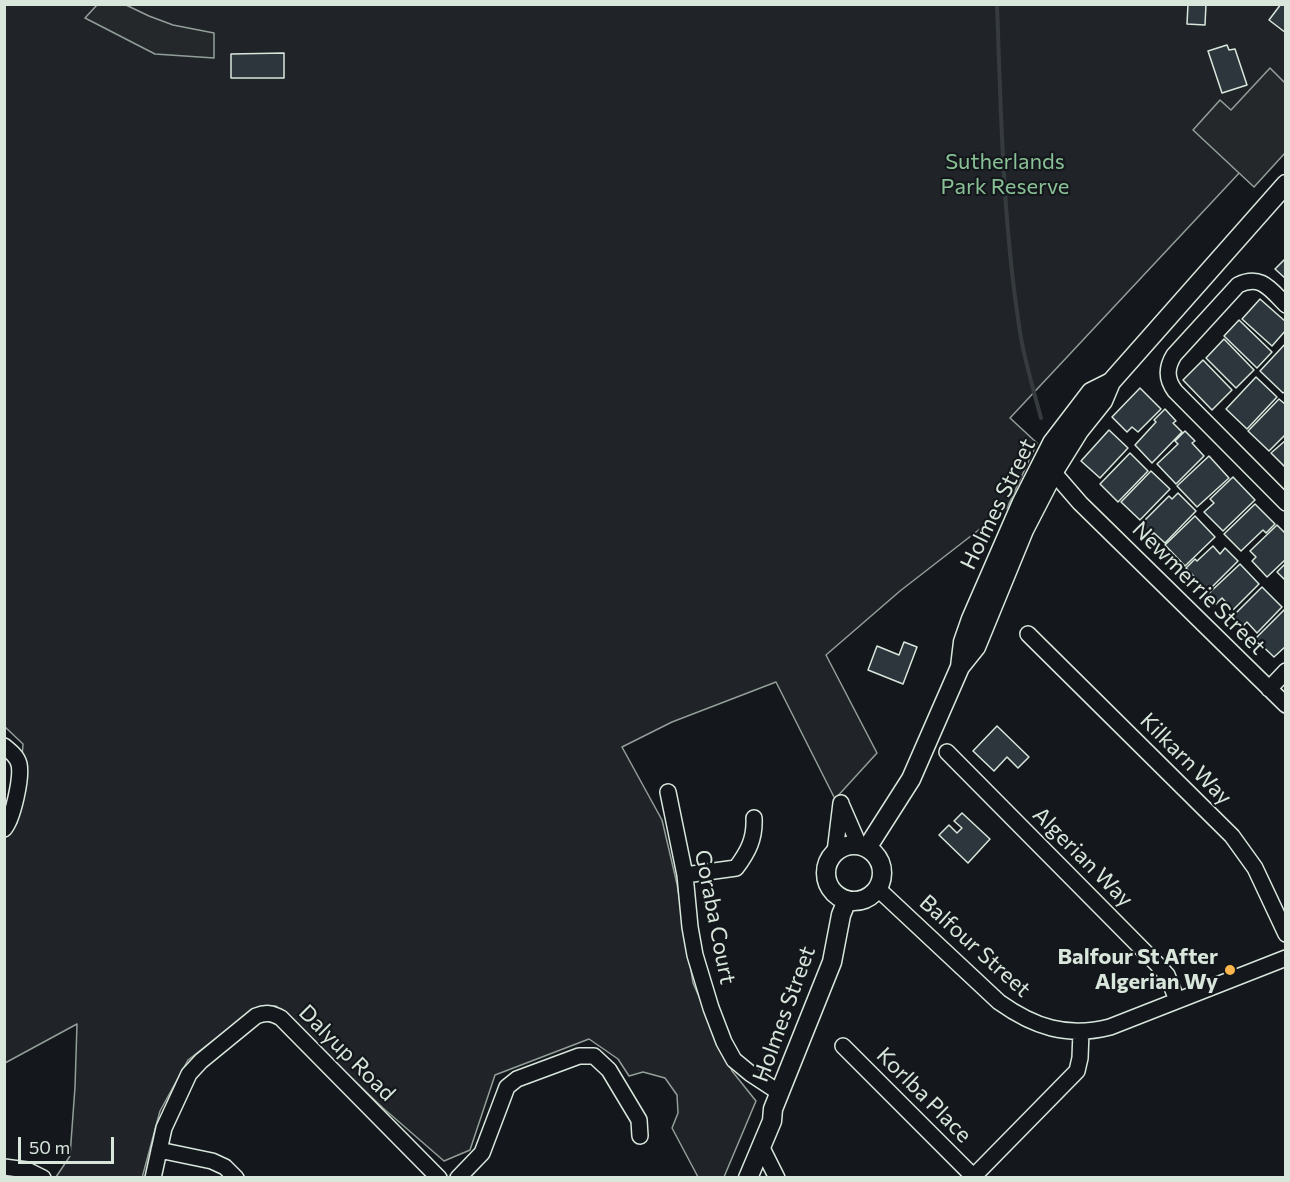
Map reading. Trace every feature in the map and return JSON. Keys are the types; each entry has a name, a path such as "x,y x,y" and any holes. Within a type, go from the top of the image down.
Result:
{"main road":[{"name":"Holmes Street","path":"863,847 911,779 960,667 976,647 1024,530 1037,489 1047,469 1103,401 1111,382 1286,184"},
{"path":"851,845 863,847 874,853 882,867 882,875 877,888 870,896 847,900 839,896 828,883 827,866 836,852 851,845"},
{"name":"Holmes Street","path":"748,1178 832,962 841,915 847,900"},
{"name":"Holmes Street","path":"737,1178 764,1116 777,1101"}],"street":[{"path":"1286,305 1259,281 1244,282 1238,285 1174,356 1168,367 1168,374 1170,385 1175,392 1286,503"},
{"name":"Newmerrie Street","path":"1047,469 1280,696"},
{"name":"Newmerrie Street","path":"1037,489 1080,503"},
{"name":"Kilkarn Way","path":"1028,634 1232,836 1255,868 1286,934"},
{"path":"1280,696 1286,671"},
{"path":"4,746 15,756 20,770 14,811 9,824 4,829"},
{"name":"Algerian Way","path":"947,752 1156,963 1167,975 1177,1000"},
{"name":"Goraba Court","path":"668,792 685,875 695,955 711,1008 724,1042 734,1060 777,1101"},
{"path":"836,852 841,803 863,847"},
{"path":"685,875 736,868 752,843 754,818"},
{"name":"Balfour Street","path":"877,888 999,1002 1020,1017 1050,1028 1081,1032 1110,1027 1286,958"},
{"name":"Dalyup Road","path":"153,1178 164,1128 189,1074 201,1061 264,1012 273,1013 281,1018 439,1178"},
{"path":"973,1177 1077,1071 1081,1032"},
{"name":"Korlba Place","path":"843,1046 973,1177"},
{"path":"458,1178 482,1153 507,1087 517,1079 579,1056 594,1056 609,1070 639,1120 640,1136"},
{"path":"761,1146 777,1178"},
{"path":"159,1150 212,1161 225,1167 236,1178"},
{"path":"4,1167 27,1170 43,1178"}],"green space":[{"name":"Sutherlands Park Reserve","path":"5,5 1285,5 1285,124 1010,418 1037,443 1007,508 900,591 826,655 877,753 835,799 776,682 672,722 622,747 662,820 677,884 693,983 732,1071 756,1101 724,1177 698,1177 672,1128 678,1113 677,1095 665,1078 643,1072 629,1076 618,1059 589,1039 495,1075 470,1150 444,1161 383,1108 276,1006 255,1008 188,1060 160,1111 142,1178 56,1177 70,1156 77,1024 5,1063 5,838 17,823 23,744 4,726"}],"shaded area":[{"path":"97,5 126,5 173,25 214,33 214,58 155,54 85,18"},
{"path":"1270,68 1285,83 1285,153 1254,187 1193,130 1220,100 1231,110"}],"building":[{"path":"1188,4 1206,4 1205,25 1187,24"},
{"path":"1281,4 1286,4 1286,33 1269,20"},
{"path":"1227,45 1229,50 1235,49 1247,85 1222,93 1208,51"},
{"path":"284,53 284,78 231,78 231,54"},
{"path":"1286,258 1286,279 1275,269"},
{"path":"1260,299 1286,322 1286,330 1272,346 1242,319"},
{"path":"1239,320 1272,352 1257,368 1224,336"},
{"path":"1224,339 1254,370 1236,388 1206,358"},
{"path":"1286,343 1286,391 1283,393 1260,371"},
{"path":"1203,360 1232,390 1212,410 1183,380"},
{"path":"1256,377 1277,397 1247,429 1226,409"},
{"path":"1140,388 1161,409 1138,432 1132,427 1127,432 1112,417"},
{"path":"1279,399 1286,405 1286,434 1269,451 1248,431"},
{"path":"1165,409 1176,421 1173,423 1182,432 1152,463 1135,445"},
{"path":"1109,430 1128,448 1100,478 1081,461"},
{"path":"1185,431 1195,441 1192,443 1204,456 1176,484 1157,464 1178,444 1175,441"},
{"path":"1286,440 1286,468 1271,453"},
{"path":"1130,453 1148,471 1118,502 1100,484"},
{"path":"1209,456 1229,478 1197,507 1177,486"},
{"path":"1151,471 1170,489 1140,520 1121,502"},
{"path":"1233,477 1255,500 1223,531 1204,512 1214,503 1210,499"},
{"path":"1178,493 1196,511 1165,543 1154,533 1149,538 1138,527 1169,496 1172,499"},
{"path":"1255,504 1275,524 1266,533 1263,530 1241,551 1224,534"},
{"path":"1195,516 1215,537 1185,566 1165,545"},
{"path":"1277,525 1286,534 1286,559 1267,577 1252,561 1256,557 1250,551"},
{"path":"1213,546 1220,554 1225,548 1238,561 1208,591 1186,568"},
{"path":"1286,563 1286,581 1277,572"},
{"path":"1240,564 1259,584 1233,610 1222,598 1216,604 1207,595"},
{"path":"1262,587 1282,607 1257,633 1247,622 1241,628 1231,618"},
{"path":"1285,609 1286,646 1274,657 1255,639"},
{"path":"904,642 917,647 903,684 868,670 877,646 899,655"},
{"path":"997,726 1029,757 1018,768 1007,757 994,771 973,751"},
{"path":"962,813 990,839 968,863 939,835 949,825 957,833 962,828 954,821"}],"waterway":[{"path":"997,4 1010,255 1021,338 1041,418"}],"place":[{"name":"Balfour St After Algerian Wy","path":"1230,970"}]}
